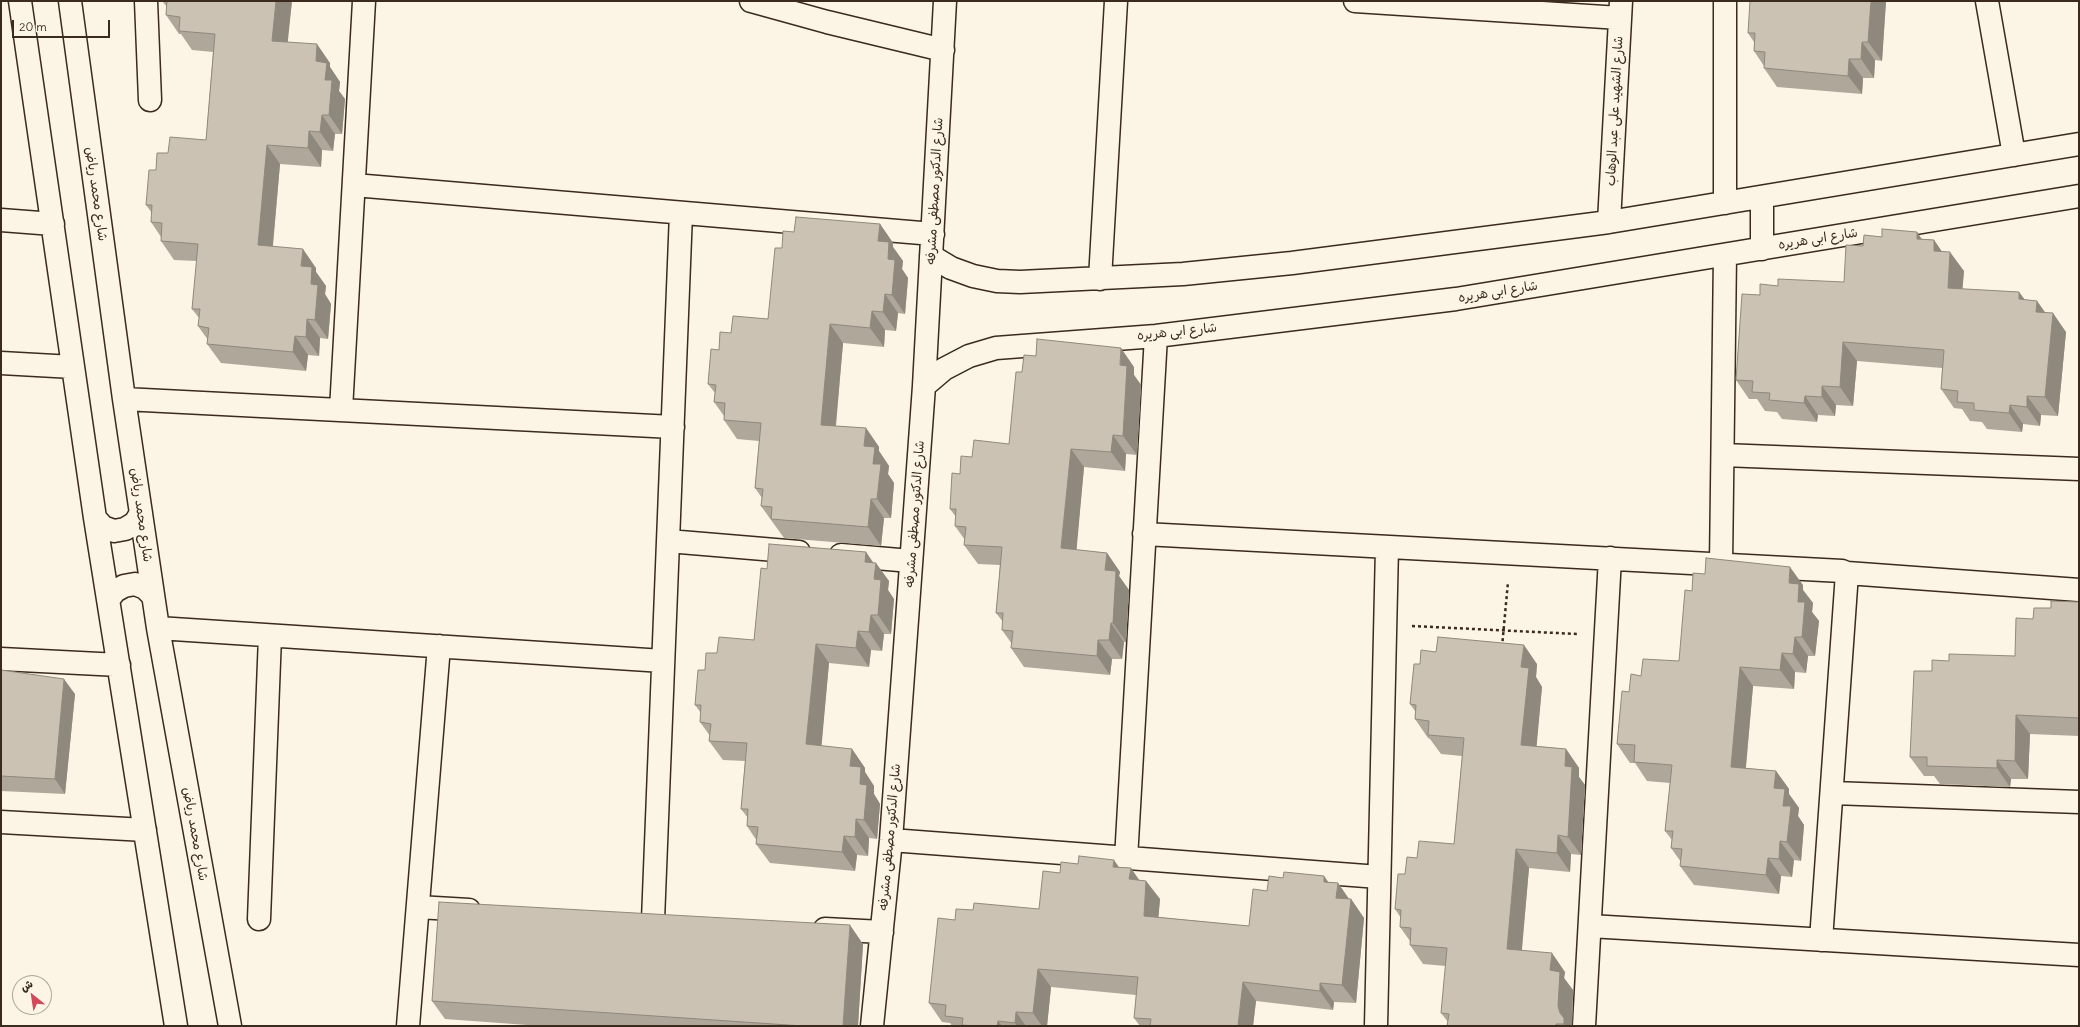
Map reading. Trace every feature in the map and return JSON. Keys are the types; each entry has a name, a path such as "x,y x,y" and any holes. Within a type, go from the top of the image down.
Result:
{"street":[{"path":"20,1 95,518 176,1026"},
{"name":"شارع محمد رياض","path":"70,1 124,399 153,596 230,1026"},
{"path":"146,1 150,100"},
{"path":"341,410 364,1"},
{"path":"751,1 943,50"},
{"name":"شارع الدكتور مصطفى مشرفه","path":"872,1026 891,840 924,386 946,1"},
{"path":"1100,279 1116,1"},
{"path":"1355,1 1621,10"},
{"path":"1725,1 1725,203"},
{"path":"1987,1 2014,155"},
{"name":"شارع الشهيد على عبد الوهاب","path":"1609,222 1621,10"},
{"path":"931,256 951,268 973,276 997,281 1020,282 1100,279 1183,274 1292,263 1609,222 2079,144"},
{"path":"354,185 933,234"},
{"name":"شارع ابى هريره","path":"924,386 944,369 969,356 996,348 1156,336 1456,299 2079,196"},
{"path":"1762,197 1762,249"},
{"path":"653,920 681,213"},
{"path":"1,220 53,224"},
{"path":"1721,564 1724,255"},
{"path":"1126,859 1156,336"},
{"path":"1,363 73,367"},
{"path":"124,399 673,427"},
{"path":"1723,455 2079,469"},
{"path":"95,518 103,527 114,531 125,529 135,523 141,513"},
{"path":"1144,534 1842,571 1847,573 2079,590"},
{"path":"668,541 911,561"},
{"path":"1376,1026 1387,547"},
{"path":"1584,1026 1610,558"},
{"path":"1821,940 1833,793 1847,573"},
{"path":"108,600 115,591 124,586 135,584 145,588 153,596"},
{"path":"158,628 663,660"},
{"path":"259,919 270,636"},
{"path":"408,1026 439,646"},
{"path":"1,659 119,665"},
{"path":"1833,793 2079,802"},
{"path":"1,822 145,830"},
{"path":"891,840 1379,877"},
{"path":"418,907 488,911"},
{"path":"629,919 676,922"},
{"path":"1590,926 2079,955"},
{"path":"803,928 882,932"}],"path":[{"path":"1502,653 1510,553"},
{"path":"1385,625 1606,636"}],"building":[{"path":"167,1 276,1 272,41 317,44 316,61 327,63 325,80 332,80 329,115 322,115 320,132 309,131 308,148 267,145 258,245 303,249 301,266 312,267 311,284 318,285 315,320 307,319 306,337 295,336 293,352 207,344 209,328 198,326 200,309 192,309 198,244 161,241 162,223 151,222 152,205 146,205 149,170 156,170 157,153 168,153 170,137 206,140 215,34 179,31 180,17 166,15"},
{"path":"1750,1 1871,1 1868,42 1862,42 1861,59 1849,59 1848,76 1764,68 1765,52 1754,51 1755,33 1748,33"},
{"path":"796,217 880,224 878,241 889,242 888,259 895,260 892,295 885,294 883,312 872,311 870,328 830,324 821,425 866,428 864,446 875,447 873,464 881,464 877,499 871,499 868,527 771,519 772,507 761,506 763,489 755,488 761,423 724,420 725,403 714,402 716,385 708,384 711,349 719,350 720,332 731,333 733,316 768,319 775,248 782,248 783,231 794,232"},
{"path":"1882,229 1917,232 1917,239 1934,240 1934,251 1950,252 1948,288 2019,292 2019,299 2037,301 2036,312 2053,313 2045,397 2027,396 2027,407 2010,405 2009,413 1974,410 1974,403 1957,402 1958,391 1941,389 1944,350 1843,342 1840,387 1822,386 1822,397 1805,396 1804,403 1769,400 1770,393 1752,392 1753,381 1736,380 1742,294 1760,295 1760,284 1778,286 1778,279 1844,282 1846,245 1863,246 1864,235 1882,237"},
{"path":"1037,339 1121,348 1120,365 1127,366 1123,436 1113,435 1111,452 1071,449 1061,548 1107,553 1105,570 1116,571 1113,623 1111,623 1109,640 1098,640 1097,656 1011,648 1013,631 1002,630 1003,613 996,613 1002,547 964,545 966,527 955,526 956,509 950,509 952,473 960,474 961,456 972,457 974,440 1009,444 1016,372 1022,372 1024,355 1036,356"},
{"path":"769,544 866,552 865,562 876,563 874,579 881,580 878,615 871,615 869,632 858,631 856,648 816,644 806,744 852,749 850,766 861,767 860,784 867,785 864,820 856,819 855,837 844,836 842,852 756,844 758,827 747,826 748,809 741,809 747,743 709,741 711,724 700,722 701,705 695,705 698,670 705,670 706,653 717,653 719,637 754,640 761,568 767,569"},
{"path":"1706,558 1790,567 1789,583 1799,584 1798,602 1805,602 1802,637 1795,637 1793,654 1782,653 1780,670 1740,667 1731,767 1776,771 1774,788 1785,789 1783,806 1791,806 1787,842 1780,841 1779,859 1768,858 1766,875 1680,866 1682,849 1671,848 1673,831 1665,831 1672,765 1634,762 1635,745 1617,744 1622,691 1629,692 1631,674 1641,676 1643,659 1679,661 1685,590 1692,591 1693,573 1705,574"},
{"path":"2051,601 2079,602 2079,718 2016,715 2015,761 1997,760 1997,768 1927,766 1927,757 1910,757 1914,671 1932,671 1932,660 1949,661 1949,654 2015,656 2016,618 2033,619 2034,608 2051,608"},
{"path":"1438,637 1524,645 1521,667 1529,668 1521,745 1566,749 1565,766 1572,767 1568,837 1558,835 1557,853 1516,849 1507,949 1552,953 1550,970 1560,972 1558,1006 1560,1013 1564,1018 1564,1024 1556,1024 1556,1026 1447,1026 1449,1014 1441,1013 1447,948 1410,945 1411,928 1400,927 1401,910 1395,909 1398,874 1405,874 1407,857 1417,858 1419,841 1454,844 1464,738 1428,735 1429,721 1415,719 1416,705 1410,704 1414,664 1420,664 1421,650 1436,652"},
{"path":"1,670 64,679 55,779 1,776"},
{"path":"1079,856 1114,860 1113,867 1131,868 1129,879 1146,881 1144,916 1249,926 1253,889 1267,891 1269,876 1283,878 1284,872 1324,876 1324,882 1338,883 1336,898 1351,899 1342,985 1320,983 1320,991 1243,982 1238,1026 1150,1026 1151,1019 1134,1018 1138,977 1038,969 1033,1013 1016,1012 1015,1023 998,1021 997,1026 962,1025 963,1018 945,1016 946,1005 929,1003 938,918 955,920 956,909 973,910 974,903 1039,909 1043,871 1060,873 1061,862 1078,864"},
{"path":"439,902 850,925 843,1026 803,1026 432,1001"}]}
